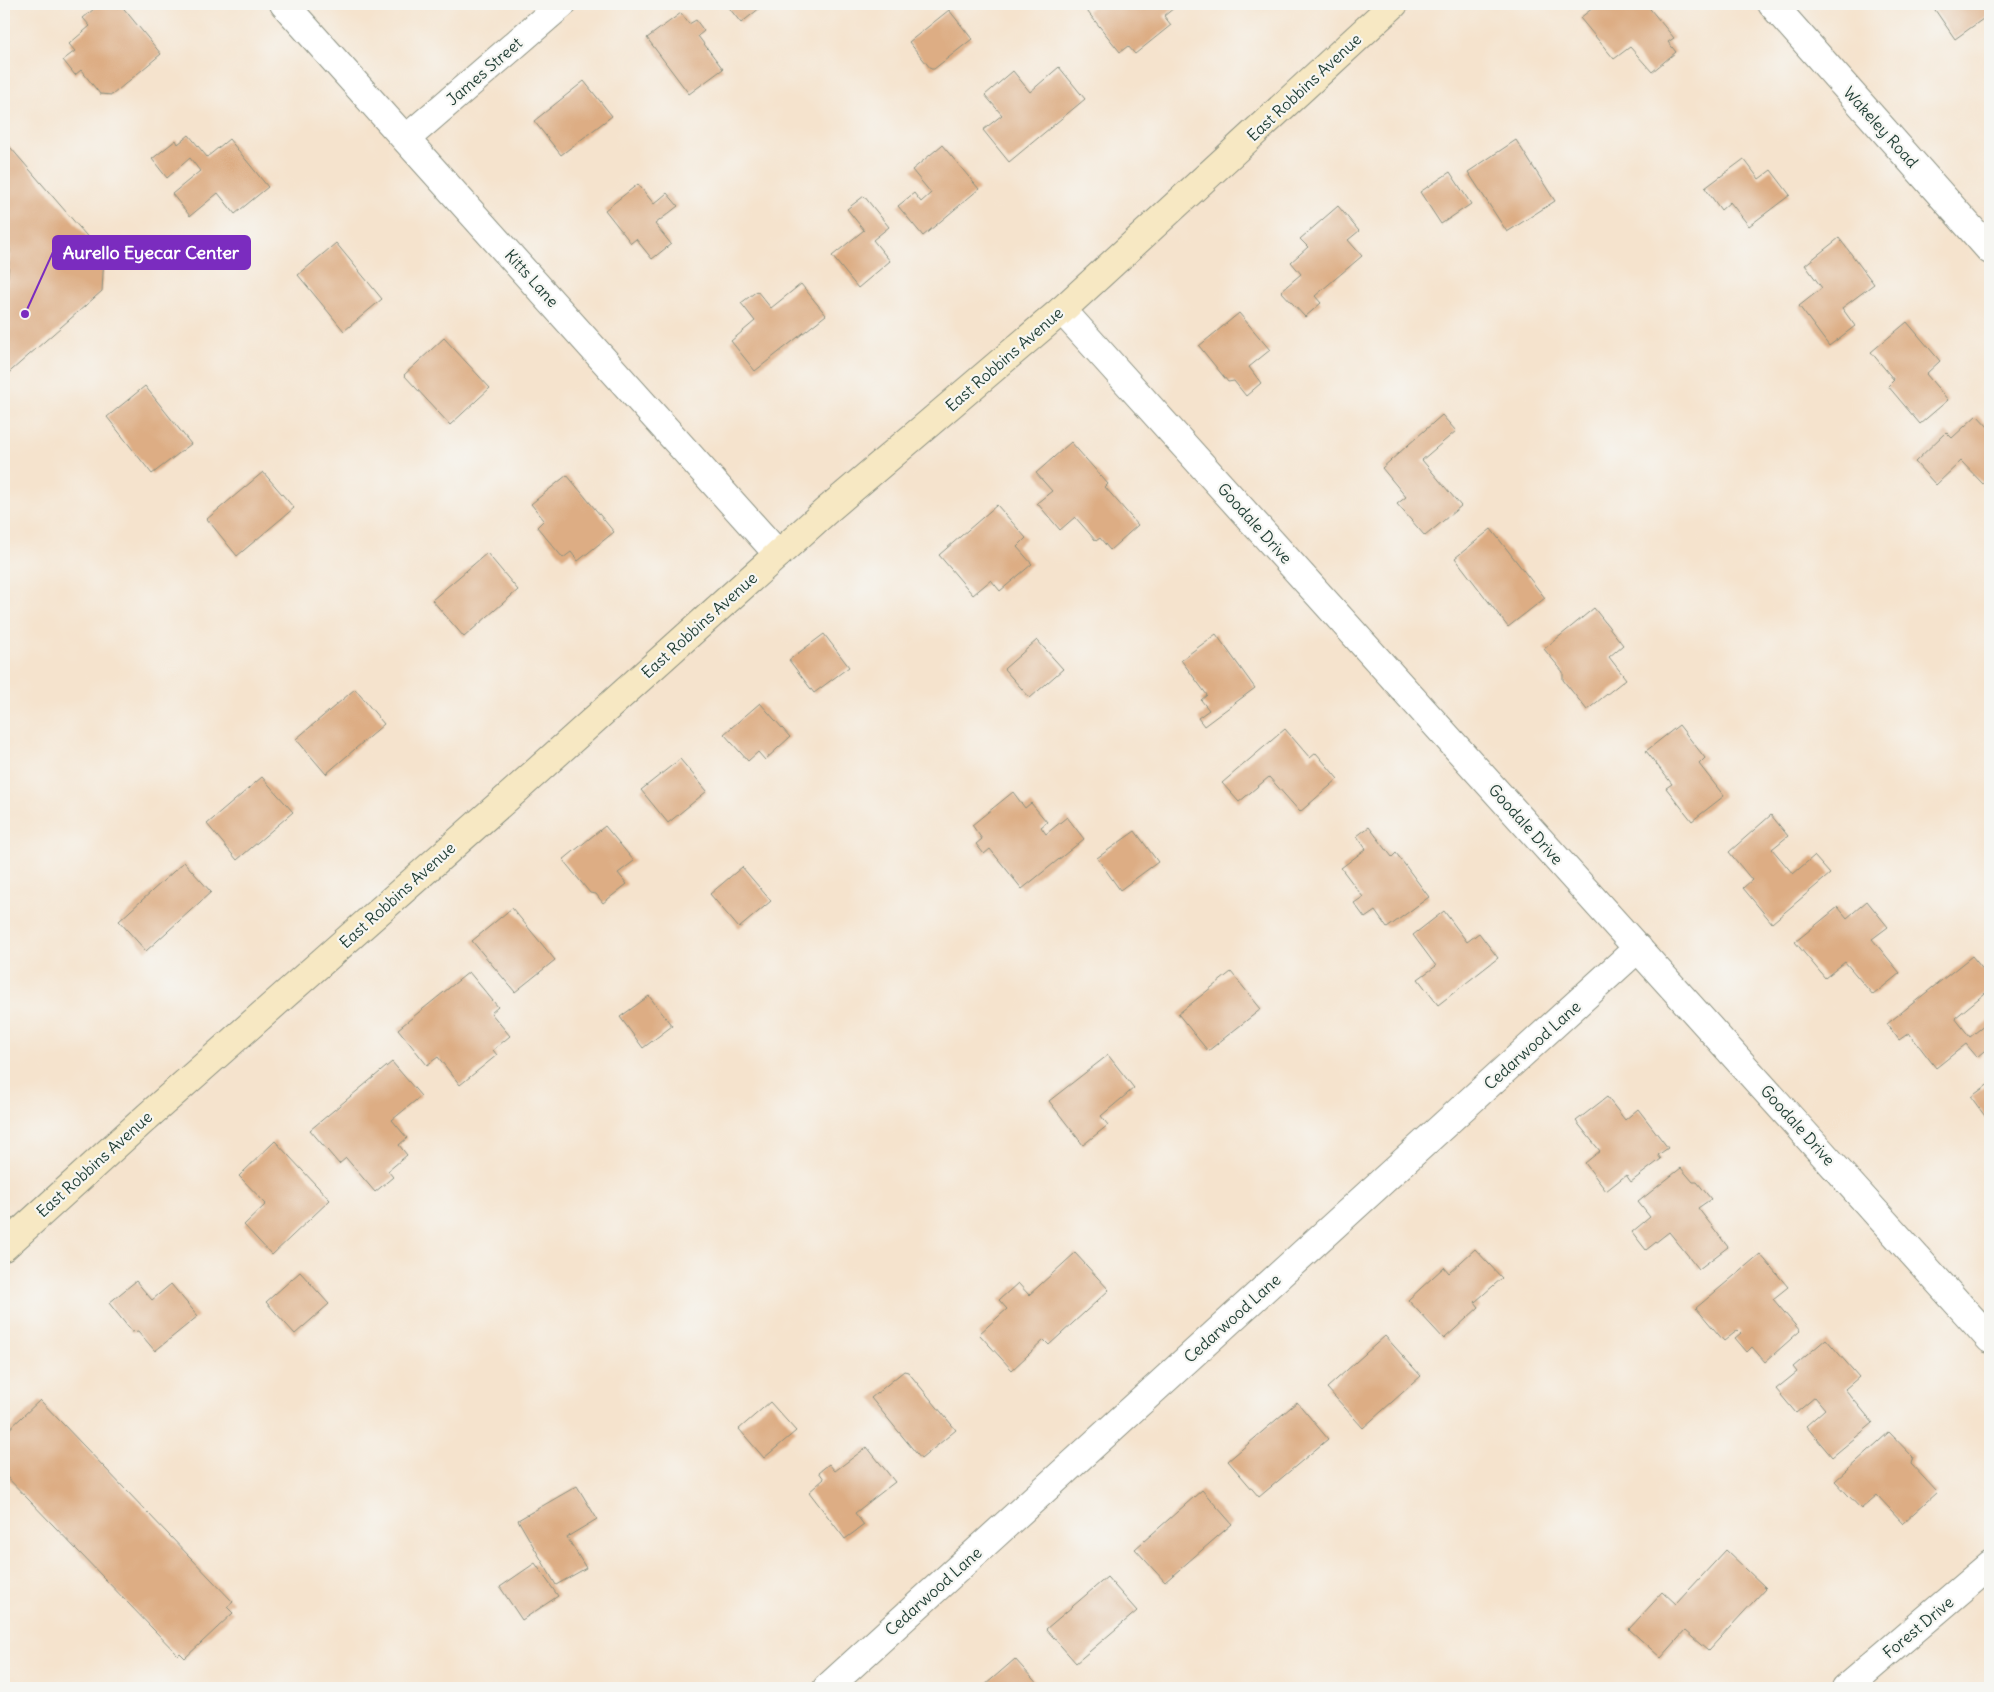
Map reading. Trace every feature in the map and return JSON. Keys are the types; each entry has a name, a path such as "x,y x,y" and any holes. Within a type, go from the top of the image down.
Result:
{"main road":[{"name":"East Robbins Avenue","path":"4,1247 148,1116 507,798 778,554 1062,310 1394,4"}],"street":[{"name":"Kitts Lane","path":"284,4 778,554"},
{"name":"James Street","path":"406,138 562,4"},
{"name":"Wakeley Road","path":"1772,4 1990,250"},
{"name":"Goodale Drive","path":"1062,310 1990,1339"},
{"name":"Cedarwood Lane","path":"827,1688 1638,948"},
{"name":"Forest Drive","path":"1846,1688 1990,1565"}],"building":[{"path":"100,4 120,4 161,54 112,95 100,94 81,70 75,75 63,60 75,51 69,44 90,26 83,18"},
{"path":"726,4 765,4 741,23"},
{"path":"1096,4 1171,4 1174,8 1164,16 1171,25 1135,54 1128,46 1120,52 1087,11"},
{"path":"1598,4 1646,4 1674,38 1668,42 1676,52 1652,72 1630,47 1614,59 1580,18"},
{"path":"1931,4 1990,4 1990,14 1955,39"},
{"path":"949,10 972,39 934,69 931,69 909,42"},
{"path":"681,13 689,24 696,20 704,31 698,36 723,69 689,94 647,38"},
{"path":"1059,67 1085,99 1009,162 983,130 1002,115 985,95 1013,71 1030,92"},
{"path":"584,81 612,116 561,155 534,121"},
{"path":"189,135 207,157 229,139 268,187 235,214 218,193 190,216 172,194 200,171 190,158 167,178 152,159 176,140 178,144"},
{"path":"4,140 104,256 102,291 4,377 4,287 7,284 10,249 4,242"},
{"path":"1516,140 1555,201 1507,232 1468,172"},
{"path":"942,145 979,189 923,236 898,206 914,193 921,202 931,193 912,170"},
{"path":"1744,159 1759,179 1771,170 1790,195 1749,226 1730,202 1721,210 1705,188"},
{"path":"1450,172 1471,204 1441,224 1420,192"},
{"path":"638,184 654,204 667,193 678,206 655,224 671,244 652,259 636,239 631,243 605,210"},
{"path":"864,196 889,227 873,240 890,261 858,288 832,256 864,230 847,209"},
{"path":"1338,206 1359,231 1348,240 1362,256 1315,296 1321,303 1305,317 1281,291 1301,274 1291,262 1308,247 1300,239"},
{"path":"1839,238 1874,284 1842,308 1855,326 1829,346 1799,306 1822,288 1805,265"},
{"path":"336,243 382,299 344,331 298,275"},
{"path":"801,284 826,315 755,371 731,341 755,321 741,303 757,291 771,308"},
{"path":"1239,313 1270,350 1249,367 1261,383 1246,396 1234,381 1228,382 1199,346"},
{"path":"1907,322 1940,361 1926,374 1948,400 1920,424 1888,386 1894,380 1871,352"},
{"path":"444,338 490,388 450,425 404,375"},
{"path":"145,386 191,444 152,474 107,417"},
{"path":"1442,415 1456,431 1422,460 1461,506 1425,536 1397,504 1406,497 1382,468"},
{"path":"1977,415 1990,427 1990,477 1983,484 1961,461 1936,485 1915,462 1946,432 1952,438"},
{"path":"1071,442 1108,484 1105,487 1138,525 1110,550 1100,538 1096,541 1075,517 1060,530 1037,503 1052,491 1036,473"},
{"path":"263,472 294,508 237,556 207,519"},
{"path":"567,475 614,532 578,561 571,552 563,558 537,527 544,520 531,504"},
{"path":"997,505 1026,538 1017,547 1032,564 1000,591 991,580 973,595 939,555"},
{"path":"1491,529 1545,598 1508,627 1455,558"},
{"path":"487,553 518,590 464,637 432,600"},
{"path":"1594,608 1623,645 1609,657 1626,679 1587,710 1563,680 1563,672 1544,649"},
{"path":"824,634 849,667 814,693 789,660"},
{"path":"1216,634 1255,688 1204,726 1198,718 1209,710 1201,700 1207,695 1181,660"},
{"path":"1037,640 1063,669 1030,698 1004,669"},
{"path":"355,689 384,724 326,774 296,739"},
{"path":"760,703 790,737 765,760 758,752 748,761 724,734"},
{"path":"1679,725 1705,758 1699,764 1724,796 1692,821 1666,788 1672,784 1646,751"},
{"path":"1285,729 1310,758 1316,753 1338,779 1300,812 1269,777 1239,802 1222,783"},
{"path":"680,759 707,791 668,823 641,790"},
{"path":"262,777 293,812 237,860 207,824"},
{"path":"1013,792 1025,808 1031,803 1047,822 1041,827 1046,834 1067,817 1084,839 1022,889 990,849 984,854 976,844 982,839 972,825"},
{"path":"1771,815 1788,836 1772,849 1793,874 1814,856 1830,874 1772,923 1743,888 1752,880 1729,852"},
{"path":"605,826 634,861 618,873 627,884 603,903 596,894 590,893 563,860"},
{"path":"1369,827 1392,857 1396,853 1429,897 1387,928 1375,911 1365,918 1354,903 1363,897 1341,868 1366,849 1357,836"},
{"path":"1135,831 1158,862 1120,890 1097,858"},
{"path":"184,862 211,892 146,951 119,921"},
{"path":"742,867 771,901 739,928 710,894"},
{"path":"1867,901 1888,927 1872,939 1900,973 1873,995 1845,962 1825,978 1795,942 1838,907 1847,918"},
{"path":"512,908 555,960 515,992 472,941"},
{"path":"1444,911 1467,942 1479,933 1498,958 1438,1005 1418,979 1436,966 1413,935"},
{"path":"1972,956 1990,978 1990,989 1955,1018 1970,1037 1990,1021 1990,1046 1977,1057 1966,1044 1936,1068 1909,1033 1899,1040 1887,1024"},
{"path":"469,972 498,1007 491,1013 510,1036 493,1050 497,1055 460,1085 438,1057 427,1065 398,1029"},
{"path":"1231,972 1261,1009 1208,1051 1178,1014"},
{"path":"649,996 672,1026 643,1048 620,1017"},
{"path":"1108,1055 1134,1088 1101,1116 1108,1125 1083,1145 1049,1101"},
{"path":"392,1062 421,1096 392,1120 407,1138 399,1145 407,1155 388,1171 393,1177 375,1192 346,1158 339,1164 310,1130"},
{"path":"1990,1083 1990,1123 1971,1097"},
{"path":"1607,1097 1625,1120 1638,1109 1668,1148 1658,1155 1661,1159 1631,1182 1626,1175 1606,1191 1585,1163 1600,1151 1576,1121"},
{"path":"275,1141 330,1200 272,1255 244,1225 266,1204 239,1176"},
{"path":"1681,1168 1693,1182 1697,1182 1711,1199 1698,1208 1728,1247 1699,1269 1669,1232 1646,1250 1632,1232 1650,1217 1638,1202"},
{"path":"1475,1249 1502,1278 1475,1302 1479,1307 1444,1339 1408,1300 1444,1267 1449,1273"},
{"path":"1075,1253 1109,1290 1049,1345 1044,1340 1012,1370 979,1334 1007,1309 999,1300 1018,1283 1029,1295"},
{"path":"1760,1254 1788,1287 1773,1299 1800,1331 1765,1362 1752,1347 1747,1352 1735,1338 1741,1333 1738,1330 1724,1341 1696,1308"},
{"path":"300,1272 329,1304 295,1334 266,1302"},
{"path":"136,1281 152,1300 171,1284 198,1316 155,1351 138,1331 132,1332 109,1303"},
{"path":"1385,1336 1421,1376 1363,1428 1327,1388"},
{"path":"1826,1339 1859,1377 1845,1389 1873,1423 1832,1457 1806,1426 1825,1409 1815,1397 1796,1413 1776,1389 1797,1372 1793,1367"},
{"path":"904,1371 908,1372 956,1430 921,1459 871,1398"},
{"path":"40,1400 233,1602 227,1607 233,1613 185,1658 180,1653 178,1655 4,1474 4,1434"},
{"path":"770,1402 796,1431 764,1458 739,1429"},
{"path":"1297,1402 1328,1439 1259,1497 1228,1461"},
{"path":"1889,1432 1913,1457 1911,1464 1937,1492 1903,1523 1877,1495 1861,1509 1835,1481"},
{"path":"867,1447 895,1482 855,1513 864,1525 845,1539 809,1492 824,1479 819,1472 829,1464 835,1471"},
{"path":"577,1486 597,1519 567,1537 586,1568 556,1585 518,1520"},
{"path":"1202,1490 1232,1524 1165,1582 1135,1549"},
{"path":"1726,1550 1766,1588 1708,1651 1685,1631 1661,1658 1629,1629 1663,1592 1676,1604"},
{"path":"535,1563 558,1596 522,1620 500,1587"},
{"path":"1107,1577 1137,1611 1076,1663 1046,1629"},
{"path":"1015,1659 1041,1688 988,1688 985,1685"}],"place":[{"name":"Aurello Eyecar Center","path":"25,314"}]}
